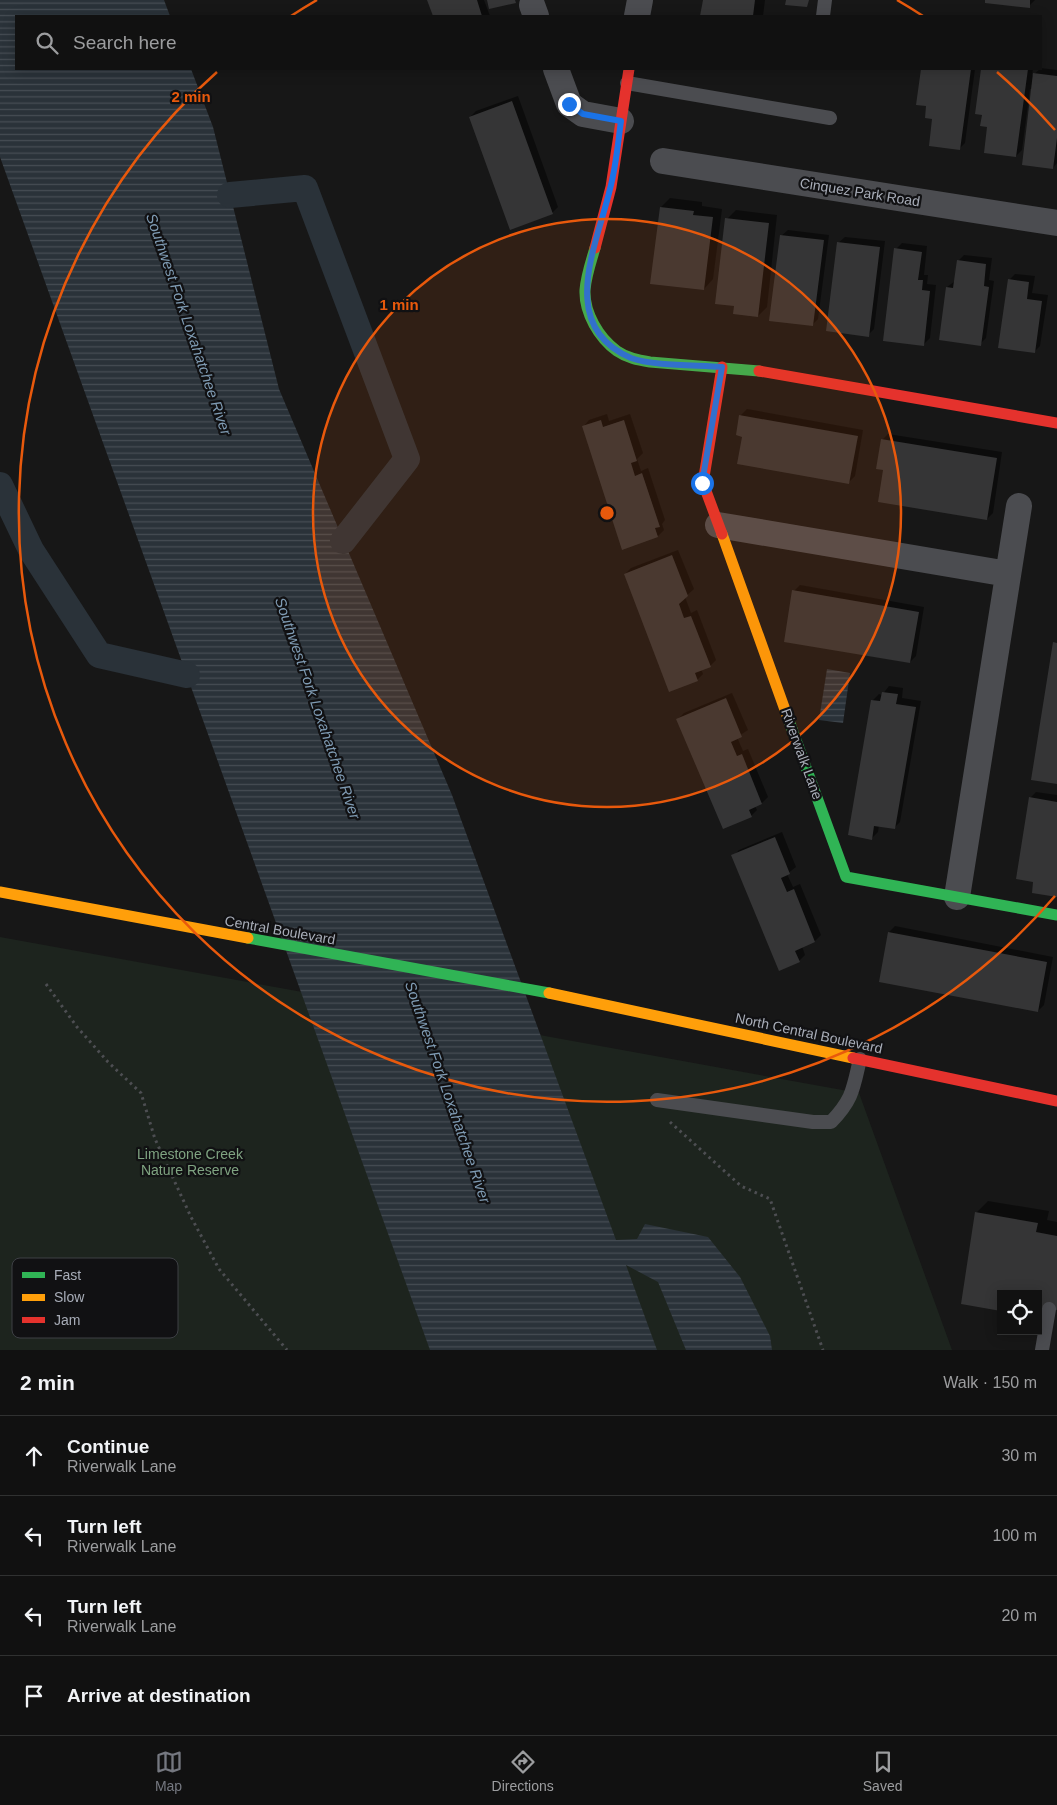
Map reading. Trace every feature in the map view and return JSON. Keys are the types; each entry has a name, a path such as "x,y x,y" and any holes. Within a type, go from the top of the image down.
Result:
{"street":[{"path":"637,15 640,0"},
{"path":"556,70 569,104 583,114 621,121"},
{"path":"629,70 611,187 588,274 586,291 588,309 594,325 604,339 617,351 633,358 650,362 755,371 1057,424"},
{"name":"Cinquez Park Road","path":"664,161 1057,223"},
{"name":"Riverwalk Lane","path":"722,367 702,483 846,877 1057,915"},
{"path":"957,896 1019,506"},
{"path":"718,525 1008,574"},
{"name":"Central Boulevard","path":"0,892 555,994"},
{"name":"North Central Boulevard","path":"555,994 1057,1101"}],"lane":[{"path":"823,15 825,0"},
{"path":"627,83 830,118"},
{"path":"657,1100 813,1122 830,1122 844,1108 850,1098 860,1059"},
{"path":"1042,1350 1049,1309"}],"path":[{"path":"46,984 77,1027 108,1062 141,1093 155,1139 191,1217 219,1269 287,1350"},
{"path":"657,1100 656,1110 741,1186 770,1199 822,1350"}],"green space":[{"name":"Limestone Creek Nature Reserve","path":"0,937 859,1093 952,1350 0,1350"}],"water":[{"name":"Southwest Fork Loxahatchee River","path":"0,0 164,0 170,15 15,15 15,70 191,70 213,127 279,389 452,795 616,1240 637,1239 645,1224 708,1237 740,1277 770,1336 772,1350 686,1350 658,1282 626,1265 657,1350 430,1350 0,157"},
{"path":"827,669 850,673 843,723 819,720"}],"building":[{"path":"427,0 477,0 482,15 433,15"},
{"path":"487,0 515,0 516,3 489,9"},
{"path":"703,0 755,0 753,15 700,15"},
{"path":"786,0 809,0 807,7 785,5"},
{"path":"985,0 1030,0 1030,8 985,3"},
{"path":"921,70 971,70 960,150 929,146 932,119 925,118 926,106 916,105"},
{"path":"981,70 1028,70 1016,157 984,153 987,127 980,126 982,115 975,114"},
{"path":"1033,73 1057,76 1057,138 1053,169 1022,165"},
{"path":"512,101 553,214 510,230 469,117"},
{"path":"660,207 694,211 693,215 713,217 704,290 650,284"},
{"path":"725,218 769,223 758,317 733,314 734,306 715,304"},
{"path":"780,235 824,240 813,326 769,321"},
{"path":"837,242 880,247 869,337 826,331"},
{"path":"894,248 922,252 918,280 923,280 922,290 930,291 924,346 883,341"},
{"path":"957,260 986,264 984,286 989,287 981,346 939,340 946,287 953,288"},
{"path":"1008,279 1029,282 1027,299 1042,301 1035,353 998,348"},
{"path":"739,415 858,436 849,484 737,464 742,437 736,435"},
{"path":"601,420 603,427 624,420 637,461 631,463 635,476 642,473 660,527 655,528 658,537 622,550 582,426"},
{"path":"881,439 997,458 987,520 878,502 883,470 876,469"},
{"path":"672,555 688,596 679,604 684,618 691,616 711,667 695,673 698,681 669,692 624,574"},
{"path":"792,590 919,612 910,663 784,642"},
{"path":"1053,642 1057,643 1057,784 1031,780"},
{"path":"882,692 898,694 896,704 916,707 895,829 874,826 872,840 848,835 871,700 880,701"},
{"path":"726,698 742,737 731,742 737,756 742,754 762,804 749,810 752,817 723,829 676,719"},
{"path":"1029,797 1057,802 1057,897 1032,893 1033,882 1016,879"},
{"path":"775,837 790,874 781,878 787,892 794,889 815,942 795,951 800,962 779,971 731,855"},
{"path":"888,932 1047,962 1038,1012 879,982"},
{"path":"975,1212 1038,1223 1036,1232 1057,1236 1057,1310 1042,1308 1042,1290 997,1290 997,1310 961,1304"}],"waterway":[{"path":"230,195 305,188 407,459 343,541"},
{"path":"0,485 31,550 99,655 187,675"}],"traffic: fast":[{"path":"595,248 589,269 585,299 594,324 610,346 629,357 650,362 759,371"},
{"path":"789,721 846,877 1057,915"},
{"path":"248,938 549,993"}],"traffic: slow":[{"path":"722,534 789,721"},
{"path":"0,892 248,938"},
{"path":"549,993 853,1058"}],"traffic: jam":[{"path":"595,248 611,187 629,70"},
{"path":"722,367 703,483 722,534"},
{"path":"759,371 1057,423"},
{"path":"853,1058 1057,1101"}],"route":[{"path":"569,104 583,114 621,121 611,187 588,274 586,291 588,309 594,325 604,339 617,351 633,358 650,362 722,367 702,483"}]}
